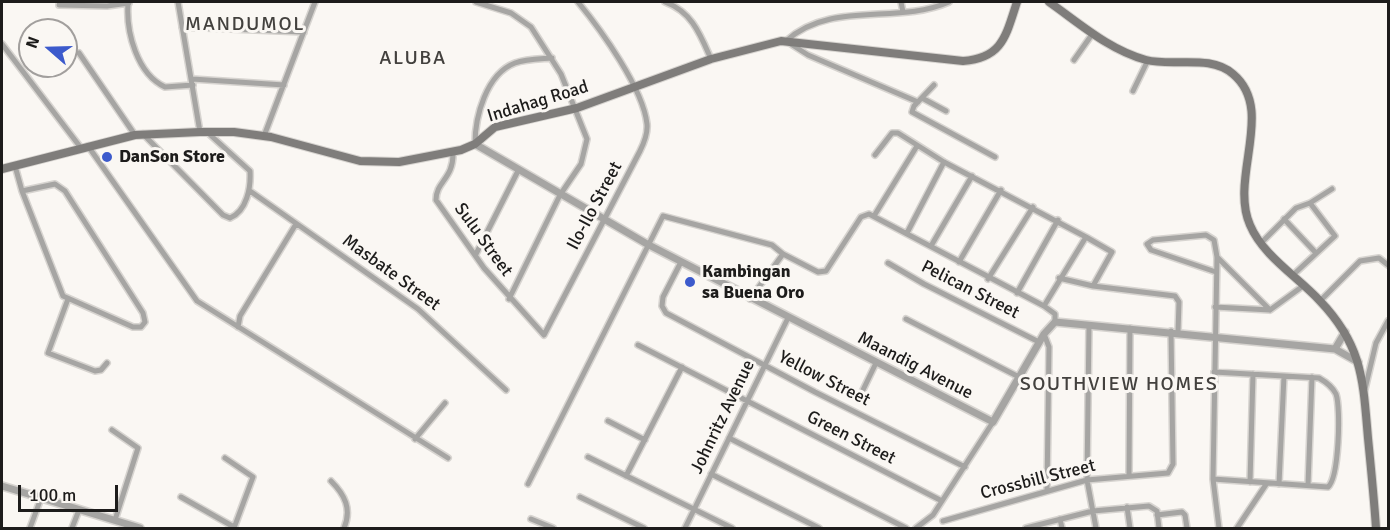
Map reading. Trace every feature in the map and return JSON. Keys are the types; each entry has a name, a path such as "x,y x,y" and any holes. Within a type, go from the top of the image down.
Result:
{"main road":[{"name":"Indahag Road","path":"2,169 139,135 204,132 264,136 335,156 380,163 453,152 475,144 495,127 577,108 711,59 786,41 904,56 974,60 989,56 1001,44 1017,2"},
{"path":"1049,2 1125,52 1148,60 1220,66 1235,75 1248,92 1253,117 1243,194 1250,226 1261,243 1320,301 1345,332 1359,363 1365,389 1376,528"}],"street":[{"path":"80,53 139,135 226,218 235,216 250,190 248,168 204,132 192,82 178,2"},
{"path":"264,136 315,2"},
{"path":"476,2 523,20 552,58 577,108 586,132 585,154 560,195 509,299"},
{"name":"Ilo-Ilo Street","path":"544,335 640,151 647,133 646,117 633,86 604,35 578,2"},
{"path":"665,2 677,6 690,17 711,59"},
{"path":"901,2 903,12"},
{"path":"946,111 808,55 786,41 796,33 838,16 927,11 949,2"},
{"path":"59,5 130,3 134,50 148,72 165,87 192,82 284,85"},
{"path":"182,27 304,32"},
{"path":"1074,60 1093,33"},
{"path":"2,44 85,147 191,295 203,306 448,458"},
{"path":"475,144 476,118 486,94 500,74 513,64 552,58"},
{"path":"1133,91 1148,60"},
{"path":"934,85 913,108 913,113 995,158"},
{"path":"875,155 892,133 898,133 945,162 1058,220 1112,252 1093,286"},
{"name":"Maandig Avenue","path":"475,144 603,221 750,299 993,422"},
{"path":"874,216 917,146"},
{"name":"Sulu Street","path":"453,152 453,167 438,189 436,200 484,268 509,299 544,335"},
{"path":"907,233 945,162"},
{"path":"15,166 22,191 59,288 68,299 133,327 141,327 145,322 143,313 65,191 55,184 22,191"},
{"path":"476,254 519,169"},
{"path":"931,246 972,176"},
{"path":"1261,243 1296,208 1310,203 1332,189"},
{"name":"Masbate Street","path":"250,190 296,224 385,283 418,309 507,390"},
{"path":"959,262 1001,190"},
{"path":"1293,275 1335,236 1310,203"},
{"path":"988,279 1033,207"},
{"path":"528,483 662,218 668,215 772,244 783,254 818,272 826,271 861,217 868,214 907,233 988,279 1044,306 1055,314 1055,322 1044,334 993,422 933,515 916,528"},
{"path":"1284,219 1316,253"},
{"path":"1017,293 1058,220"},
{"path":"238,327 240,316 296,224"},
{"path":"1216,272 1151,250 1147,244 1149,241 1206,235 1213,238 1217,257 1213,479 1219,528"},
{"path":"1044,306 1086,237"},
{"path":"750,299 783,254"},
{"path":"1217,257 1270,310"},
{"path":"1320,301 1360,261 1379,258 1389,265"},
{"name":"Yellow Street","path":"681,262 662,302 663,310 765,366 964,466"},
{"name":"Pelican Street","path":"888,262 924,284 1039,342"},
{"path":"1059,278 1093,286 1175,296 1179,302 1174,332"},
{"path":"1215,307 1270,310 1303,286"},
{"path":"68,299 48,353 95,371 101,370 107,363"},
{"name":"Johnritz Avenue","path":"685,528 788,318"},
{"path":"906,319 1019,377"},
{"path":"1365,389 1376,343 1389,321"},
{"path":"1055,322 1335,349 1359,363"},
{"path":"1089,326 1088,480 1095,528"},
{"path":"1129,475 1130,328"},
{"name":"Crossbill Street","path":"943,521 1088,480 1168,473 1173,464 1174,332"},
{"path":"1335,349 1345,332"},
{"path":"1044,334 1049,346 1047,491"},
{"name":"Green Street","path":"638,345 942,501"},
{"path":"861,392 876,363"},
{"path":"626,476 682,367"},
{"path":"1213,479 1330,486 1338,446 1337,396 1327,382 1312,377 1214,372"},
{"path":"1250,482 1253,374"},
{"path":"1279,484 1284,376"},
{"path":"1308,485 1312,377"},
{"path":"415,439 445,403"},
{"path":"608,421 645,440"},
{"path":"111,430 138,448 115,520"},
{"path":"729,438 906,528"},
{"path":"588,457 732,528"},
{"path":"181,496 234,528 253,477 225,458"},
{"path":"711,474 819,528"},
{"path":"331,481 346,500 348,515 344,528"},
{"path":"1238,528 1267,483"},
{"path":"2,486 140,528"},
{"path":"580,497 644,528"},
{"path":"30,528 41,498"},
{"path":"1026,528 1093,511 1152,506 1157,515 1159,528"},
{"path":"1127,507 1130,528"},
{"path":"72,528 79,510"},
{"path":"1157,515 1182,512 1185,515 1187,528"},
{"path":"531,519 553,528"},
{"path":"1060,519 1062,528"}],"place":[{"name":"DanSon Store","path":"107,157"},
{"name":"Kambingan sa Buena Oro","path":"690,282"}],"district":[{"name":"MANDUMOL","path":"245,25"},
{"name":"ALUBA","path":"413,59"},
{"name":"SOUTHVIEW HOMES","path":"1119,385"}]}
